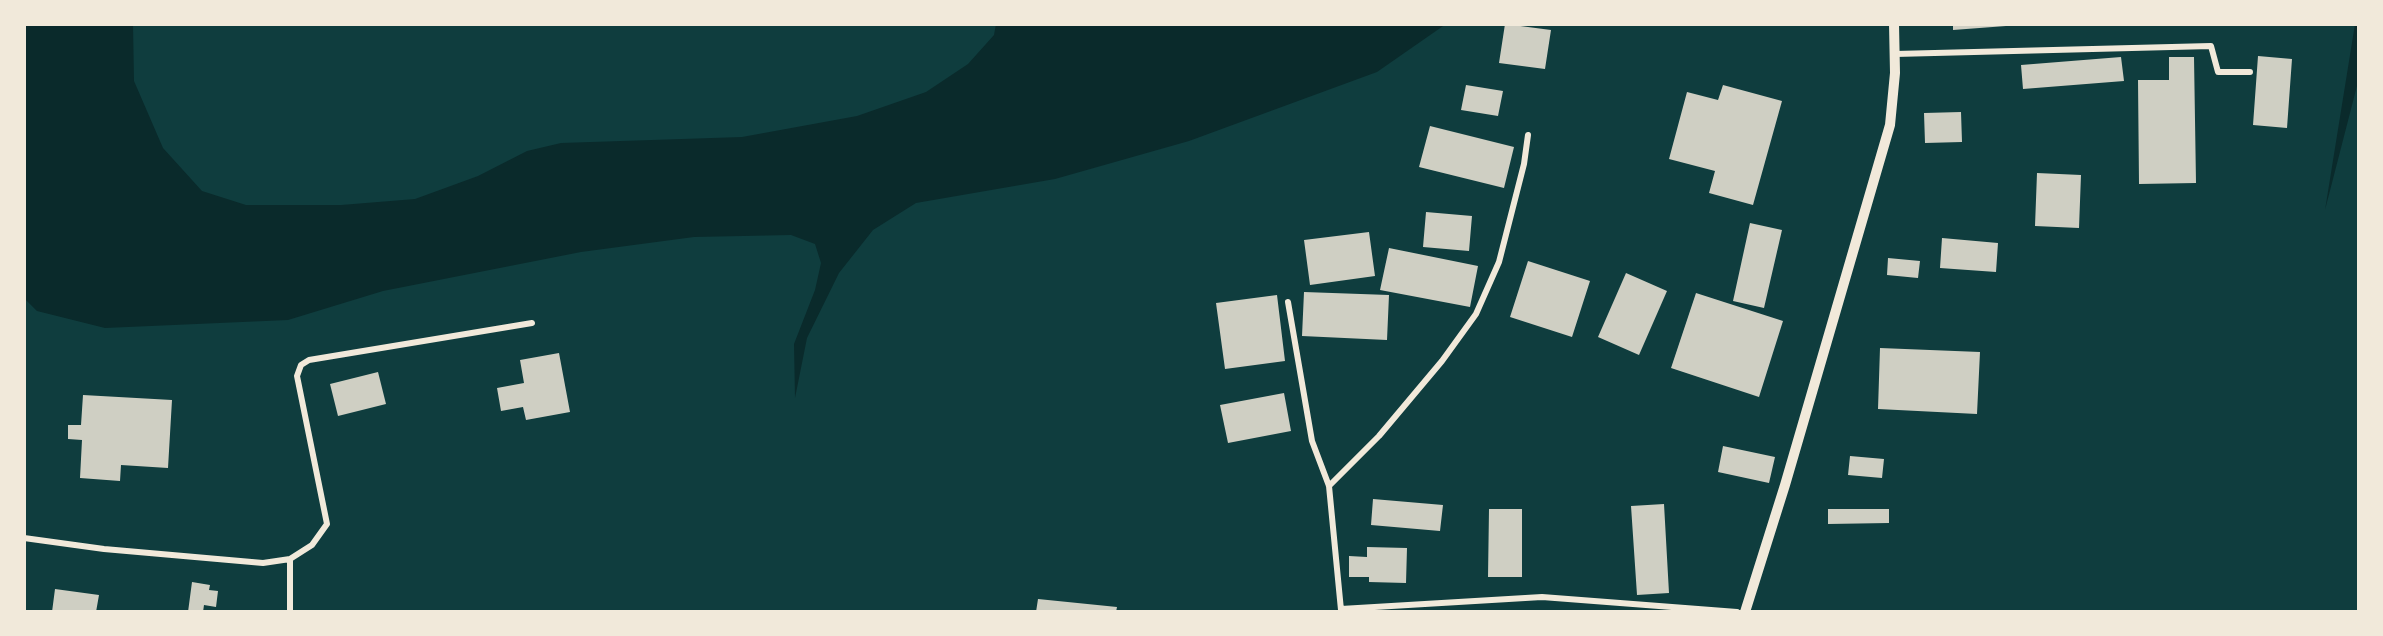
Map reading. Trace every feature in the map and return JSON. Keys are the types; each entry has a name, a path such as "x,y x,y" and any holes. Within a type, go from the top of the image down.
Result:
{"street":[{"path":"1744,612 1785,485 1890,125 1895,54 1894,24"},
{"path":"1895,54 2211,46 2218,72 2250,72"},
{"path":"1329,486 1379,436 1442,361 1476,314 1499,262 1524,164 1528,135"},
{"path":"1288,302 1312,441 1329,486 1341,610 1542,597 1737,612"},
{"path":"24,538 104,549 264,563 290,559 312,545 327,524 297,376 301,365 309,360 532,323"},
{"path":"290,559 290,612"}],"water":[{"path":"24,24 133,24 134,81 163,148 202,191 246,205 341,205 415,199 478,176 527,151 561,143 742,137 857,116 926,92 968,64 994,35 996,24 1446,24 1377,72 1189,141 1055,179 916,203 873,230 839,273 807,338 795,398 794,344 815,290 821,263 815,244 791,235 694,237 581,252 383,291 288,320 105,328 37,311 24,298"},
{"path":"2355,24 2359,24 2359,78 2325,210"}],"building":[{"path":"1505,24 1551,30 1545,69 1499,63"},
{"path":"1953,24 2006,24 2006,26 1953,30"},
{"path":"2258,56 2292,59 2287,128 2253,125"},
{"path":"2121,57 2124,81 2023,89 2021,65"},
{"path":"2169,57 2194,57 2196,183 2139,184 2138,80 2169,80"},
{"path":"1466,85 1503,91 1498,116 1461,110"},
{"path":"1723,85 1782,101 1753,205 1709,193 1715,171 1669,159 1687,92 1718,100"},
{"path":"1961,112 1962,142 1925,143 1924,113"},
{"path":"1430,126 1514,147 1504,188 1419,167"},
{"path":"2037,173 2081,175 2079,228 2035,226"},
{"path":"1426,212 1472,216 1469,251 1423,247"},
{"path":"1750,223 1782,230 1764,308 1733,301"},
{"path":"1369,232 1375,276 1310,285 1304,240"},
{"path":"1942,238 1998,243 1996,272 1940,268"},
{"path":"1389,248 1478,266 1470,307 1380,290"},
{"path":"1888,258 1920,261 1918,278 1887,275"},
{"path":"1528,261 1590,281 1572,337 1510,317"},
{"path":"1626,273 1667,291 1639,355 1598,337"},
{"path":"1304,292 1389,295 1387,340 1302,336"},
{"path":"1696,293 1783,321 1759,397 1671,368"},
{"path":"1277,295 1285,361 1225,369 1216,303"},
{"path":"1880,348 1980,352 1977,414 1878,409"},
{"path":"559,353 570,412 526,420 523,407 501,411 497,388 524,383 520,360"},
{"path":"378,372 386,404 338,416 330,384"},
{"path":"1284,393 1291,431 1228,443 1220,405"},
{"path":"83,395 172,400 168,468 121,465 120,481 80,478 82,440 68,439 68,425 81,425"},
{"path":"1723,446 1775,457 1769,483 1718,472"},
{"path":"1850,456 1884,459 1882,478 1848,475"},
{"path":"1373,499 1443,505 1440,531 1371,525"},
{"path":"1664,504 1669,593 1637,595 1631,506"},
{"path":"1489,509 1522,509 1522,577 1488,577"},
{"path":"1828,509 1889,509 1889,523 1828,524"},
{"path":"1367,547 1407,548 1406,583 1369,582 1369,577 1349,577 1349,556 1367,557"},
{"path":"192,582 210,585 209,590 218,591 216,607 204,605 203,612 188,612"},
{"path":"55,589 99,595 96,612 52,612"},
{"path":"1038,599 1117,607 1116,612 1036,612"}]}
